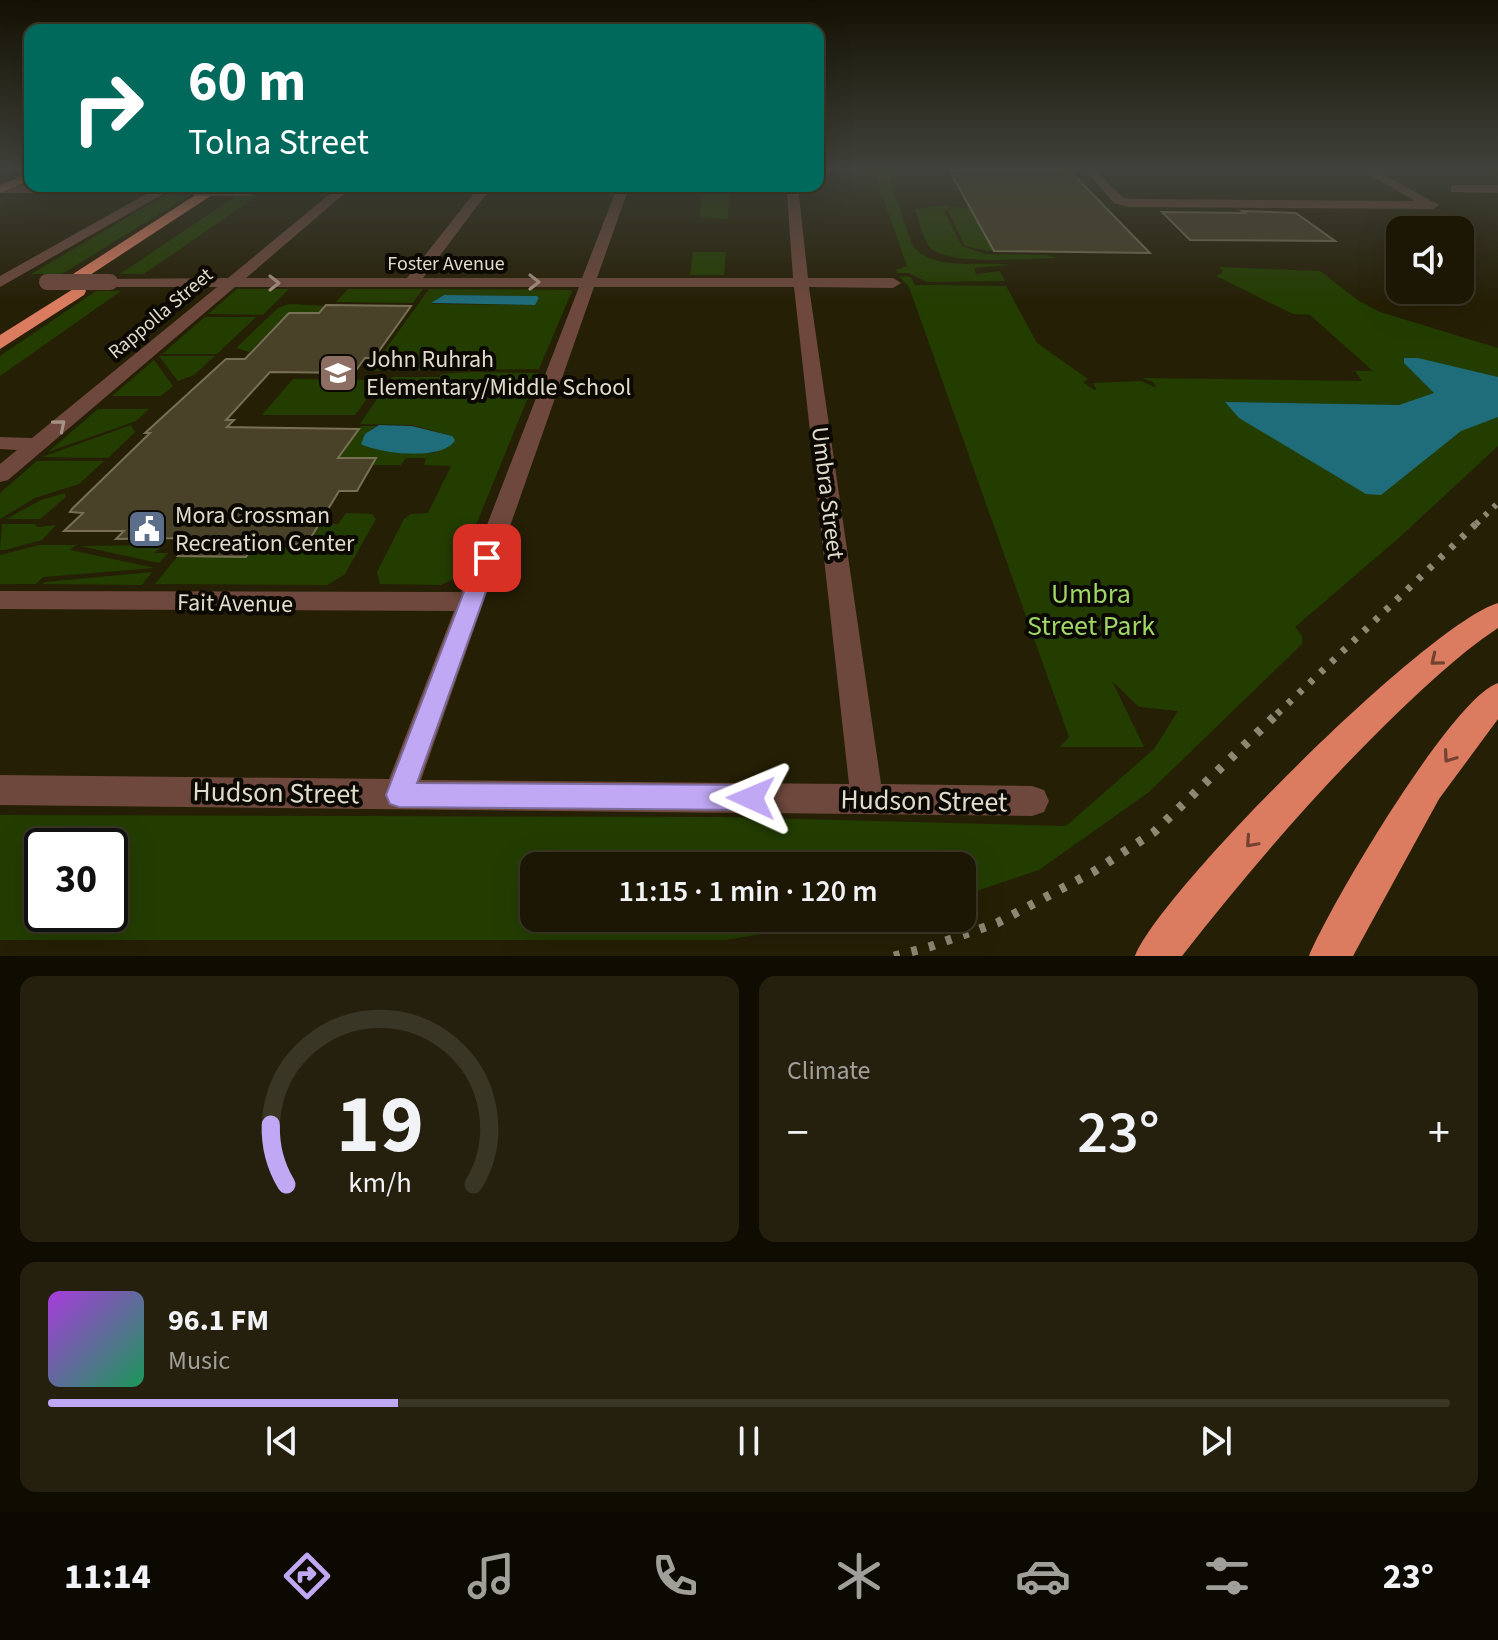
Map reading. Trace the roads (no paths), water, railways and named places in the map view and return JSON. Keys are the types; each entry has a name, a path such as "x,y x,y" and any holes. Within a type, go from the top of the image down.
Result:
{"highway":[{"path":"0,343 172,214"},
{"path":"107,278 198,214"},
{"path":"0,325 51,286"},
{"path":"1156,956 1207,892 1320,764 1411,680 1498,614"},
{"path":"1330,956 1405,818 1474,722 1498,696"}],"street":[{"path":"0,282 120,214"},
{"name":"Rappolla Street","path":"0,475 313,214"},
{"path":"411,283 464,214"},
{"path":"399,795 614,214"},
{"name":"Umbra Street","path":"795,214 867,800"},
{"name":"Foster Avenue","path":"0,282 51,286 107,278 231,283 893,283"},
{"path":"0,443 37,444"},
{"name":"Fait Avenue","path":"0,600 471,601"},
{"name":"Hudson Street","path":"0,790 1032,801"}],"water":[{"path":"444,295 539,298 535,305 431,303"},
{"path":"1404,358 1418,358 1498,377 1498,417 1461,431 1381,495 1366,494 1239,418 1225,402 1399,405 1434,393 1404,363"},
{"path":"379,425 412,426 452,436 455,440 449,447 438,451 411,454 382,451 361,444 365,434"}],"railway":[{"path":"1476,524 1498,503"},
{"path":"1277,714 1478,522"},
{"path":"894,956 997,923 1093,872 1154,832 1279,712"}],"place":[{"name":"John Ruhrah Elementary/Middle School","path":"338,373"},
{"name":"Mora Crossman Recreation Center","path":"147,529"}],"park label":[{"name":"Umbra Street Park","path":"1091,609"}]}
